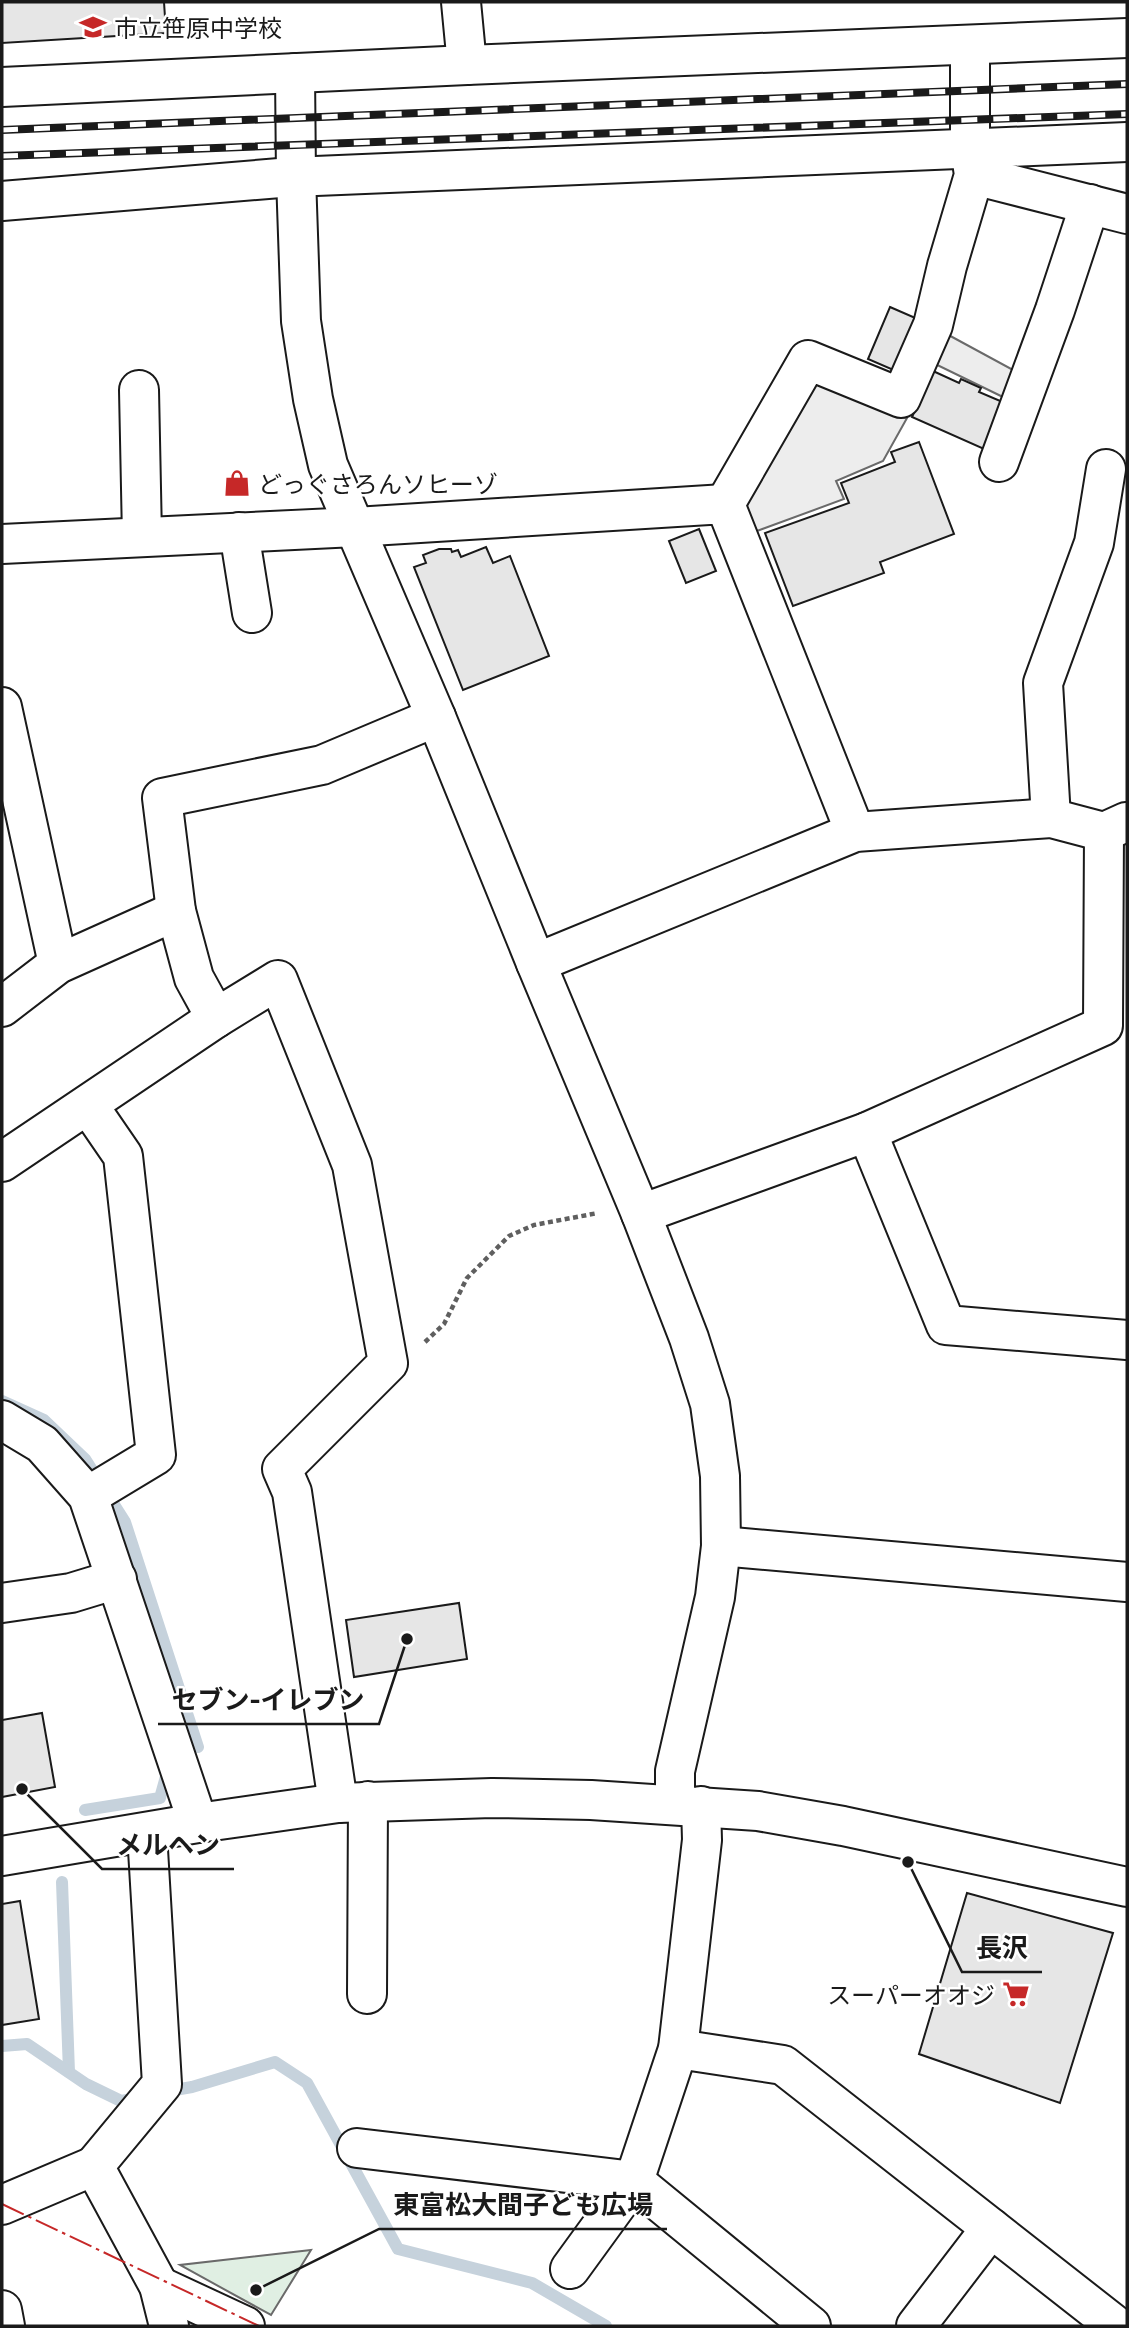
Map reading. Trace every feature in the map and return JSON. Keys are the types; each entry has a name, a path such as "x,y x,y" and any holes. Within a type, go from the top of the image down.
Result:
{"street":[{"path":"461,2 467,65"},
{"path":"2,88 467,65 1127,38"},
{"path":"724,504 808,360 901,398 933,325 972,162 970,45"},
{"path":"295,73 301,321 313,399 328,465 436,717 689,1338 710,1404 720,1476 721,1546 715,1597 675,1771 702,1840 678,2049 634,2181 570,2269"},
{"path":"2,201 296,177 972,162 1127,142"},
{"path":"972,162 1090,204 1127,214"},
{"path":"999,462 1055,310 1090,204"},
{"path":"139,390 142,537"},
{"path":"1051,818 1043,683 1094,543 1106,469"},
{"path":"2,544 355,527 724,504"},
{"path":"724,504 855,832"},
{"path":"239,532 252,612"},
{"path":"2,707 58,964"},
{"path":"216,1018 194,978 177,911 162,798 322,765 436,717"},
{"path":"536,963 855,832 1051,818 1115,827 1103,1026 867,1132 639,1210"},
{"path":"2,1007 58,964 177,911"},
{"path":"2,1163 216,1018 278,980 352,1165 388,1363 282,1469 292,1492 353,1802 367,1993"},
{"path":"88,1496 156,1455 123,1156 89,1105"},
{"path":"867,1132 946,1325 1127,1340"},
{"path":"2,1420 42,1444 88,1496 198,1823"},
{"path":"721,1546 1127,1582"},
{"path":"2,1603 71,1592 117,1579"},
{"path":"2,1856 198,1823 353,1802 492,1798 688,1805 758,1811 843,1826 1127,1886"},
{"path":"2,2205 94,2166 153,2096 147,1833"},
{"path":"678,2049 783,2066 1116,2326"},
{"path":"357,2148 634,2181 811,2326"},
{"path":"94,2166 159,2287 169,2326"},
{"path":"916,2326 991,2228"},
{"path":"159,2287 245,2326"},
{"path":"2,2309 5,2326"}],"path":[{"path":"388,1363 401,1364 443,1324 467,1278 509,1236 534,1225 639,1210"}],"green space":[{"path":"311,2250 271,2315 180,2265"}],"shaded area":[{"path":"943,332 1015,371 1005,398 929,361"},
{"path":"815,378 877,397 907,418 883,461 836,481 844,499 757,531 741,500"}],"building":[{"path":"2,2 164,2 166,33 2,43"},
{"path":"890,307 920,320 898,372 868,359"},
{"path":"933,371 959,383 961,379 981,388 979,392 1005,403 984,449 912,417"},
{"path":"919,442 954,534 880,562 884,573 793,606 765,533 849,503 841,483 895,462 891,452"},
{"path":"699,529 716,571 686,583 669,541"},
{"path":"486,547 493,563 510,556 549,656 463,690 414,567 426,563 423,555 439,549 451,549 452,552 458,550 461,557"},
{"path":"459,1603 467,1659 354,1677 346,1620"},
{"path":"42,1713 55,1787 2,1797 2,1720"},
{"name":"スーパーオオジ","path":"967,1893 1113,1933 1060,2103 919,2054"},
{"path":"20,1901 39,2019 2,2025 2,1904"}],"waterway":[{"path":"2,1401 44,1420 85,1459 125,1522 198,1747"},
{"path":"85,1810 160,1798 167,1773"},
{"path":"62,1882 69,2072"},
{"path":"2,2046 27,2044 86,2084 121,2101 139,2098"},
{"path":"163,2092 192,2087 275,2062 307,2083 398,2249 532,2283 606,2326"}],"railway":[{"path":"2,130 1127,84"},
{"path":"2,156 1127,114"}],"power":[{"path":"2,2204 259,2326"}],"place":[{"name":"市立笹原中学校","path":"93,27"},
{"name":"どっぐさろんソヒーゾ","path":"237,483"},
{"name":"セブン-イレブン","path":"407,1639"},
{"name":"メルヘン","path":"22,1789"},
{"name":"長沢","path":"908,1862"},
{"name":"スーパーオオジ","path":"1016,1994"},
{"name":"東富松大間子ども広場","path":"256,2290"}]}
